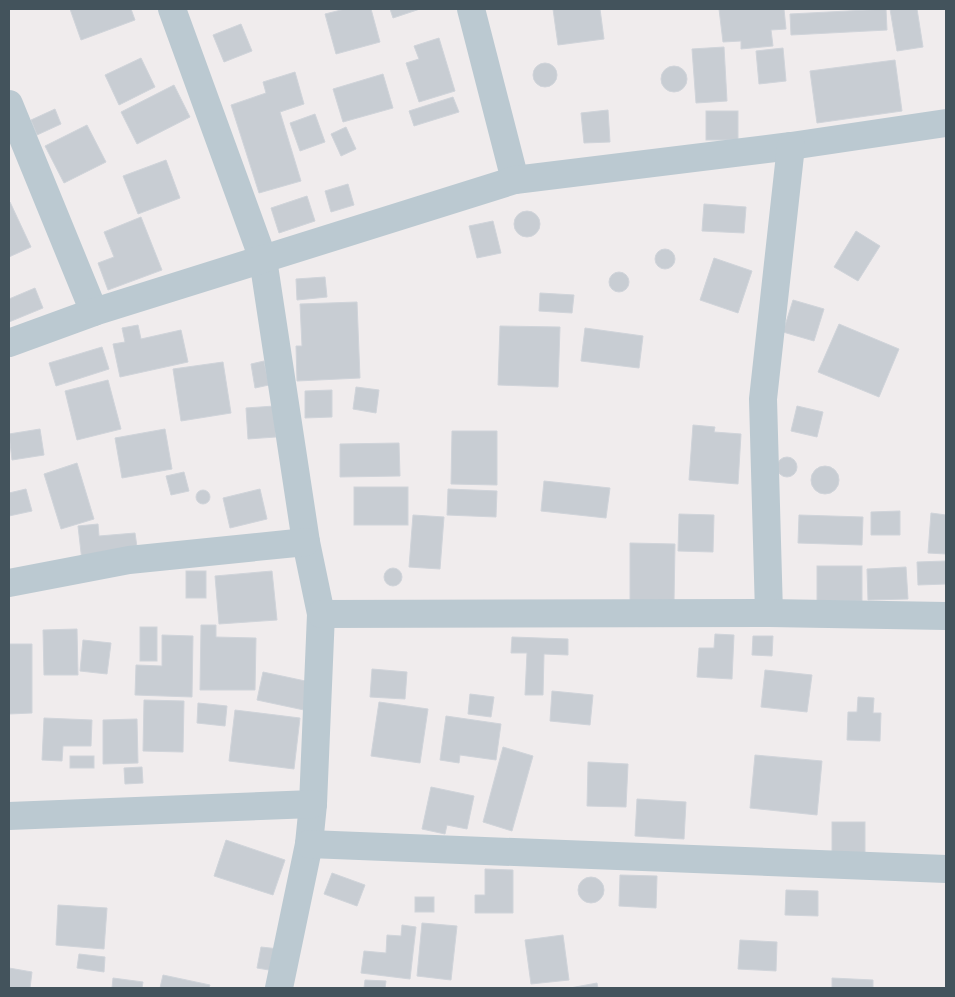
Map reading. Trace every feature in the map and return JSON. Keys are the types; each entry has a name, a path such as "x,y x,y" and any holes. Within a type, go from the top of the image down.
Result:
{"street":[{"path":"172,9 262,259 306,542 321,614 309,844 279,988"},
{"path":"471,9 515,180"},
{"path":"9,104 94,312"},
{"path":"9,343 94,312 515,180 790,146 946,123"},
{"path":"769,613 763,399 790,146"},
{"path":"9,583 129,560 306,542"},
{"path":"321,614 769,613 946,616"},
{"path":"9,816 312,804"},
{"path":"309,844 946,869"}],"building":[{"path":"70,9 131,9 135,20 81,40"},
{"path":"345,9 371,9 380,42 336,54 325,14"},
{"path":"390,9 420,9 393,18"},
{"path":"553,9 600,9 604,39 558,45"},
{"path":"719,9 784,9 786,29 771,30 773,46 741,49 741,41 723,42"},
{"path":"886,9 887,30 791,35 790,14"},
{"path":"890,9 917,9 923,47 897,51"},
{"path":"241,24 252,51 224,62 213,35"},
{"path":"439,38 455,91 419,102 406,63 419,59 414,46"},
{"path":"724,47 727,101 696,103 692,49"},
{"path":"783,48 786,81 759,84 756,51"},
{"path":"141,58 155,87 119,105 105,75"},
{"path":"895,60 902,111 817,123 810,71"},
{"path":"545,63 554,66 557,75 554,84 545,87 536,84 533,75 536,66"},
{"path":"674,66 683,70 687,79 683,88 674,92 665,88 661,79 665,70"},
{"path":"295,72 304,104 280,112 301,181 259,193 231,105 266,93 263,82"},
{"path":"383,74 393,108 343,122 333,89"},
{"path":"174,85 190,117 137,144 121,112"},
{"path":"453,97 459,112 414,126 409,111"},
{"path":"55,109 61,124 37,135 31,120"},
{"path":"608,110 610,142 584,143 581,113"},
{"path":"706,111 738,111 738,140 706,140"},
{"path":"315,114 325,142 300,151 290,123"},
{"path":"87,125 106,162 64,183 45,146"},
{"path":"346,127 356,149 341,156 331,134"},
{"path":"166,160 180,198 138,214 123,176"},
{"path":"348,184 354,205 331,212 325,191"},
{"path":"307,196 315,221 279,233 271,208"},
{"path":"9,203 31,247 9,257"},
{"path":"704,204 746,207 744,233 702,231"},
{"path":"527,211 536,215 540,224 536,233 527,237 518,233 514,224 518,215"},
{"path":"141,217 162,270 108,290 98,263 114,257 104,232"},
{"path":"493,221 501,253 477,258 469,226"},
{"path":"856,231 880,246 858,281 834,267"},
{"path":"665,249 672,252 675,259 672,266 665,269 658,266 655,259 658,252"},
{"path":"714,258 752,271 738,313 700,300"},
{"path":"619,272 626,275 629,282 626,289 619,292 612,289 609,282 612,275"},
{"path":"325,277 327,297 297,300 296,279"},
{"path":"35,288 43,308 9,322 9,299"},
{"path":"540,293 574,295 572,313 539,311"},
{"path":"793,300 824,309 814,341 783,332"},
{"path":"357,302 360,378 297,381 296,346 302,346 300,304"},
{"path":"839,324 899,349 879,397 818,372"},
{"path":"138,325 141,339 181,330 188,362 120,377 113,344 125,342 122,328"},
{"path":"500,326 560,327 558,387 498,385"},
{"path":"585,328 643,336 639,368 581,361"},
{"path":"102,347 109,369 56,386 49,363"},
{"path":"264,361 269,385 255,388 251,364"},
{"path":"223,362 231,413 181,421 173,369"},
{"path":"108,380 121,429 77,440 65,391"},
{"path":"356,387 379,390 376,413 353,409"},
{"path":"332,390 332,417 305,418 305,391"},
{"path":"274,406 276,437 248,439 246,408"},
{"path":"797,406 823,412 817,437 791,431"},
{"path":"693,425 715,427 714,432 741,434 738,484 689,480"},
{"path":"40,429 44,455 12,460 9,434"},
{"path":"165,429 172,469 122,478 115,438"},
{"path":"452,431 497,431 497,485 451,484"},
{"path":"399,443 400,476 340,477 340,444"},
{"path":"787,457 794,460 797,467 794,474 787,477 780,474 777,467 780,460"},
{"path":"77,463 94,519 61,529 44,474"},
{"path":"825,466 835,470 839,480 835,490 825,494 815,490 811,480 815,470"},
{"path":"184,472 189,491 171,495 166,476"},
{"path":"544,481 610,488 606,518 541,511"},
{"path":"354,487 408,487 408,525 354,525"},
{"path":"26,489 32,511 9,516 9,493"},
{"path":"260,489 267,519 230,528 223,498"},
{"path":"448,489 497,491 496,517 447,515"},
{"path":"203,490 208,492 210,497 208,502 203,504 198,502 196,497 198,492"},
{"path":"900,511 900,535 871,535 871,512"},
{"path":"931,513 946,515 946,554 928,553"},
{"path":"679,514 714,515 713,552 678,551"},
{"path":"413,515 444,517 440,569 409,567"},
{"path":"799,515 863,517 862,545 798,543"},
{"path":"98,524 99,536 135,533 138,554 82,561 78,526"},
{"path":"630,543 675,544 674,602 630,602"},
{"path":"946,561 946,584 918,585 917,562"},
{"path":"817,566 862,566 862,601 817,601"},
{"path":"906,567 908,599 868,600 867,569"},
{"path":"389,568 397,568 402,573 400,584 389,586 384,581 384,573"},
{"path":"186,571 206,571 206,598 186,598"},
{"path":"272,571 277,620 219,624 215,576"},
{"path":"201,625 216,625 216,637 256,638 255,690 200,690"},
{"path":"140,627 157,627 157,661 140,661"},
{"path":"77,629 78,675 44,675 43,630"},
{"path":"715,634 734,635 732,679 697,677 699,648 714,648"},
{"path":"162,635 193,636 192,697 135,695 136,665 162,666"},
{"path":"753,636 773,636 772,656 752,655"},
{"path":"512,637 568,639 568,655 544,654 543,695 525,695 527,653 511,653"},
{"path":"83,640 111,643 107,674 80,671"},
{"path":"9,644 32,644 32,713 9,714"},
{"path":"372,669 407,672 405,699 370,697"},
{"path":"765,670 812,675 807,712 761,707"},
{"path":"263,672 310,682 304,710 257,700"},
{"path":"552,691 593,695 590,725 550,721"},
{"path":"470,694 494,697 491,717 468,714"},
{"path":"858,697 874,698 873,713 881,713 880,741 847,740 848,712 857,712"},
{"path":"144,700 184,701 183,752 143,751"},
{"path":"379,702 428,709 420,763 371,756"},
{"path":"198,703 227,706 225,726 197,723"},
{"path":"235,710 300,718 294,769 229,761"},
{"path":"446,716 501,724 496,760 460,755 459,763 440,760"},
{"path":"44,718 92,720 91,746 63,746 62,761 42,760"},
{"path":"137,719 138,763 103,764 103,720"},
{"path":"503,747 533,756 512,831 483,822"},
{"path":"755,755 822,761 817,815 750,808"},
{"path":"70,756 94,756 94,768 70,768"},
{"path":"588,762 628,764 626,807 587,806"},
{"path":"142,767 143,783 125,784 124,768"},
{"path":"431,787 474,796 467,829 447,825 445,834 422,829"},
{"path":"637,799 686,802 684,839 635,836"},
{"path":"832,822 865,822 865,854 832,854"},
{"path":"226,840 285,860 273,895 214,876"},
{"path":"485,869 513,870 513,913 475,913 475,895 485,895"},
{"path":"332,873 365,885 357,906 324,894"},
{"path":"620,875 657,876 656,908 619,906"},
{"path":"591,877 600,881 604,890 600,899 591,903 582,899 578,890 582,881"},
{"path":"786,890 818,891 818,916 785,915"},
{"path":"415,897 434,897 434,912 415,912"},
{"path":"58,905 107,908 104,949 56,945"},
{"path":"422,923 457,926 451,980 417,976"},
{"path":"402,925 416,927 410,979 361,973 364,951 386,953 387,935 401,936"},
{"path":"563,935 569,980 531,984 525,940"},
{"path":"740,940 777,942 776,971 738,969"},
{"path":"261,947 279,949 275,971 257,968"},
{"path":"79,954 105,957 104,972 77,968"},
{"path":"9,968 32,972 30,988 9,988"},
{"path":"163,975 210,985 209,988 160,988"},
{"path":"113,978 143,982 142,988 112,988"},
{"path":"832,978 873,980 873,988 832,988"},
{"path":"365,980 386,981 385,988 364,988"},
{"path":"597,983 598,988 570,988"}]}
